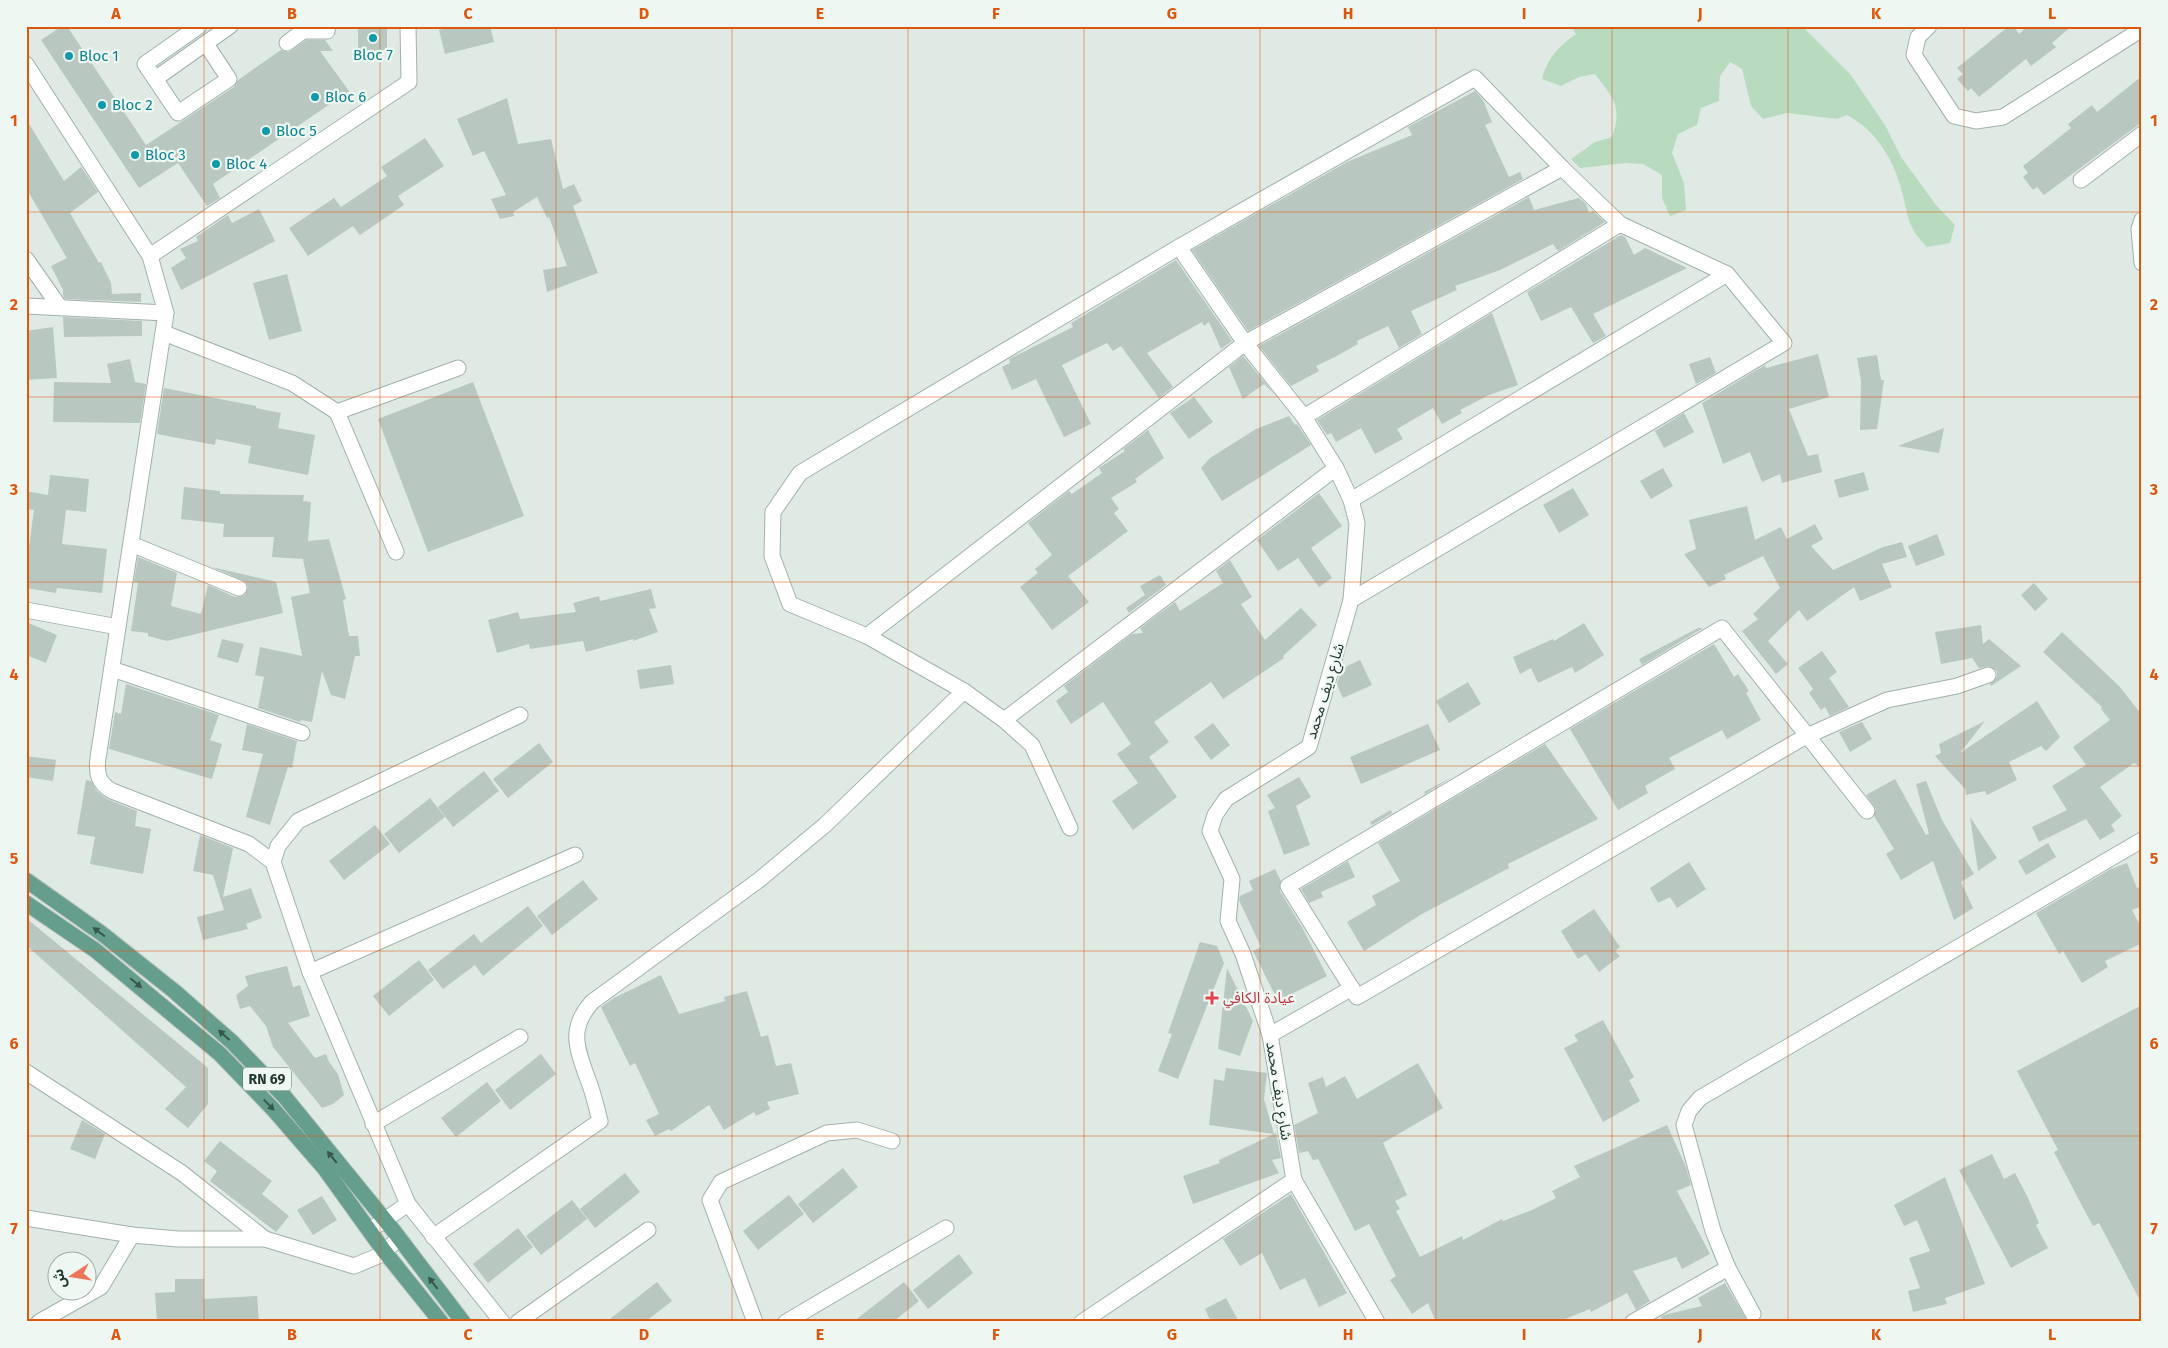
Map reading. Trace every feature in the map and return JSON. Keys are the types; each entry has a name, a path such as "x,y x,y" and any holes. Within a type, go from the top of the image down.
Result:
{"main road":[{"name":"RN 69","path":"26,880 101,933 174,991 232,1042 284,1096 399,1239 460,1321"},
{"name":"RN 69","path":"26,903 95,950 220,1054 273,1109 318,1162 384,1251 441,1322"}],"street":[{"path":"199,26 145,64 178,113 229,79 206,44"},
{"path":"287,43 301,29 328,31 328,26"},
{"path":"150,256 410,82 408,26"},
{"path":"1929,26 1918,37 1914,55 1954,116 1976,121 2003,117 2142,29"},
{"path":"155,79 206,44 221,29"},
{"path":"26,64 150,256 166,313 96,770 99,779 105,787 250,844 272,862 310,972 408,1204 502,1322"},
{"path":"1070,828 1032,745 1004,720 964,691 867,636 790,604 772,556 773,512 800,472 1179,248 1475,78 1562,168 1620,224 1727,274 1784,344 1351,600"},
{"path":"2081,180 2142,134"},
{"path":"867,636 1245,343 1562,168"},
{"path":"2142,220 2138,229 2142,262"},
{"path":"1304,417 1620,224"},
{"name":"شارع ديف محمد","path":"1179,248 1245,343 1304,417 1336,468 1351,500 1357,522 1351,600 1309,747 1226,799 1215,816 1210,831 1232,880 1228,921 1243,954 1270,1035 1294,1180"},
{"path":"26,260 59,306"},
{"path":"1351,500 1727,274"},
{"path":"26,306 59,306 166,313"},
{"path":"164,333 292,383 336,412 396,552"},
{"path":"336,412 458,368"},
{"path":"1004,720 1336,468"},
{"path":"131,544 239,588"},
{"path":"26,610 118,627"},
{"path":"1867,811 1807,736 1722,628 1288,886 1357,997 1807,736 1887,700 1957,686 1988,675"},
{"path":"112,669 302,733"},
{"path":"433,1237 600,1121 588,1078 578,1055 576,1034 581,1014 592,1002 759,880 825,825 964,691"},
{"path":"272,862 278,846 298,821 520,715"},
{"path":"1753,1314 1728,1268 1713,1231 1684,1125 1689,1111 1700,1098 2142,840"},
{"path":"310,972 575,855"},
{"path":"1270,1035 1352,988"},
{"path":"373,1124 520,1037"},
{"path":"26,1072 182,1173 265,1239"},
{"path":"755,1322 710,1200 721,1182 827,1133 857,1130 892,1141"},
{"path":"1082,1322 1294,1180 1377,1322"},
{"path":"370,1230 408,1204"},
{"path":"26,1218 178,1239 265,1239 354,1266 367,1262 399,1239"},
{"path":"786,1322 946,1228"},
{"path":"518,1322 648,1230"},
{"path":"39,1322 101,1287 132,1234"},
{"path":"1633,1322 1728,1268"}],"green space":[{"path":"1571,26 1802,26 1850,74 1885,125 1901,157 1936,205 1955,225 1950,243 1927,247 1920,240 1912,228 1899,180 1889,158 1867,129 1847,115 1837,119 1787,113 1763,119 1751,106 1742,69 1730,62 1720,76 1719,101 1701,108 1697,125 1678,134 1672,153 1684,183 1686,210 1670,216 1662,198 1662,175 1643,164 1625,163 1580,168 1571,159 1595,142 1612,137 1617,118 1611,97 1595,74 1579,77 1561,86 1542,79 1554,53 1576,34"}],"building":[{"path":"62,26 67,26 146,145 234,87 238,80 281,50 289,52 306,40 325,40 333,51 320,51 349,91 213,184 220,198 207,206 178,163 139,188 41,40"},
{"name":"Bloc 7","path":"358,26 387,26 387,50 358,51"},
{"path":"453,26 490,26 494,42 445,54 439,30"},
{"path":"2009,26 2013,26 2019,34 2028,26 2072,26 2052,43 2056,47 2031,66 2026,59 1979,97 1971,88 1968,91 1957,79 1963,74 1957,68"},
{"path":"2142,76 2142,122 2044,195 2037,187 2033,190 2023,177 2028,173 2023,166 2071,128 2068,124 2092,105 2097,112"},
{"path":"1475,91 1483,100 1492,122 1485,125 1509,177 1520,172 1523,179 1248,331 1192,250 1347,162 1412,135 1408,127"},
{"path":"507,98 518,144 551,139 563,189 574,184 582,201 573,206 598,273 547,292 543,270 567,266 549,217 547,218 537,197 513,212 514,216 500,219 491,199 506,195 484,151 473,156 457,119"},
{"path":"26,119 64,181 81,167 98,192 70,213 99,263 101,262 111,283 112,294 141,293 141,302 65,299 63,290 51,266 67,258 26,188"},
{"path":"425,138 444,166 398,196 404,205 360,235 353,226 308,256 289,228 334,198 341,207 387,176 381,167"},
{"path":"1529,197 1534,210 1579,198 1586,204 1589,213 1593,211 1605,222 1558,251 1553,244 1500,270 1455,286 1457,290 1411,311 1422,334 1399,348 1388,326 1357,341 1358,344 1316,366 1319,371 1291,386 1259,346"},
{"path":"259,209 275,241 181,290 171,268 186,258 180,249 198,241 196,237 228,215 232,223"},
{"path":"1621,235 1625,237 1634,255 1645,248 1687,268 1593,314 1606,336 1593,343 1571,307 1541,321 1527,292"},
{"path":"1176,260 1232,341 1221,349 1209,322 1204,326 1202,322 1147,353 1173,387 1159,398 1121,346 1113,351 1107,343 1062,365 1091,424 1064,437 1036,379 1012,390 1002,367 1010,363 1009,359 1073,327 1071,323"},
{"path":"287,274 302,331 269,340 253,283"},
{"path":"1492,313 1518,385 1489,395 1460,410 1462,413 1442,424 1433,408 1397,429 1403,439 1375,454 1361,428 1336,442 1331,433 1327,435 1317,420"},
{"path":"63,317 142,321 142,336 64,337"},
{"path":"53,327 57,378 26,380 26,331"},
{"path":"1818,354 1829,397 1789,409 1808,456 1818,454 1822,472 1782,483 1780,474 1762,482 1750,452 1723,464 1702,403 1765,365 1766,368"},
{"path":"1877,355 1881,380 1884,380 1877,429 1860,430 1861,381 1857,358"},
{"path":"1243,356 1275,395 1264,384 1243,399 1229,367"},
{"path":"1710,357 1716,373 1696,384 1689,364"},
{"path":"130,359 135,382 146,384 140,423 53,422 54,382 111,383 107,364"},
{"path":"473,382 524,516 428,552 378,419"},
{"path":"164,388 256,406 256,408 281,413 278,428 315,435 308,475 248,463 251,446 216,439 215,445 157,434"},
{"path":"1194,397 1213,422 1189,439 1170,413"},
{"path":"1684,413 1694,432 1664,448 1655,431"},
{"path":"1289,416 1295,425 1297,424 1311,445 1222,501 1201,468 1210,458 1256,429"},
{"path":"1944,428 1939,453 1898,446"},
{"path":"1148,430 1164,458 1135,479 1137,482 1111,498 1119,509 1114,513 1128,531 1068,576 1089,602 1052,630 1020,587 1038,573 1035,569 1052,555 1028,523 1069,491 1072,494 1102,473 1099,468 1125,451 1123,449"},
{"path":"1663,468 1673,486 1651,499 1640,481"},
{"path":"1864,472 1869,490 1839,498 1834,480"},
{"path":"50,475 89,479 86,512 66,510 62,544 107,549 102,593 57,588 56,593 26,588 26,569 34,510 26,509 26,491 48,495"},
{"path":"184,487 220,491 220,494 304,495 303,501 311,502 308,541 329,539 346,599 343,600 349,636 358,636 360,656 355,656 345,699 331,695 322,671 312,722 301,720 300,722 258,708 264,677 255,675 260,647 302,656 291,597 310,593 303,559 272,557 274,537 223,537 224,524 181,519"},
{"path":"1573,488 1589,515 1559,533 1543,505"},
{"path":"1319,493 1342,526 1311,548 1332,578 1319,587 1298,558 1278,571 1257,540"},
{"path":"1747,506 1755,540 1781,527 1787,539 1815,524 1823,539 1811,546 1833,570 1883,547 1902,542 1907,557 1882,564 1892,587 1860,601 1854,587 1807,621 1799,610 1768,641 1788,664 1776,674 1742,631 1758,619 1753,614 1780,588 1763,556 1724,575 1726,579 1709,587 1684,554 1696,549 1689,520"},
{"path":"1937,534 1945,555 1916,566 1908,546"},
{"path":"138,557 177,573 171,606 201,614 208,585 235,597 245,595 248,587 246,582 212,567 276,582 283,613 167,641 148,636 148,633 131,631 138,583 134,582"},
{"path":"1230,560 1252,597 1241,604 1265,640 1301,608 1317,625 1283,656 1284,658 1223,699 1211,682 1154,722 1169,742 1149,757 1177,797 1133,830 1112,801 1138,783 1117,754 1131,744 1103,702 1071,724 1056,701 1068,692 1064,686 1132,634 1143,633 1140,628 1175,602 1180,611 1223,583 1216,571"},
{"path":"1160,575 1166,585 1129,613 1126,608 1145,595 1140,586"},
{"path":"2034,583 2048,599 2035,611 2021,595"},
{"path":"651,589 656,608 649,609 658,632 633,641 633,639 586,652 583,641 530,649 529,644 497,653 488,620 518,612 520,619 576,612 573,603 599,596 600,601"},
{"path":"26,622 57,635 46,663 26,655"},
{"path":"1584,623 1604,655 1575,673 1572,667 1538,683 1531,668 1520,674 1513,657 1553,639 1554,641"},
{"path":"1981,625 1983,644 1989,639 2021,666 1991,686 1990,684 1997,677 1997,671 1989,666 1979,668 1972,658 1941,664 1935,632"},
{"path":"1698,628 1703,628 1642,665 1639,659"},
{"path":"2062,632 2119,686 2142,715 2142,768 2134,763 2100,787 2122,816 2111,825 2115,831 2100,840 2086,819 2039,842 2032,827 2067,810 2052,786 2086,765 2073,747 2110,720 2101,709 2102,707 2043,652"},
{"path":"222,639 244,644 238,663 217,657"},
{"path":"1714,644 1734,677 1738,674 1749,691 1746,693 1761,720 1727,739 1722,730 1669,758 1675,769 1645,786 1648,793 1618,810 1570,729"},
{"path":"1822,651 1837,672 1829,678 1849,707 1830,716 1825,707 1821,710 1809,693 1813,689 1798,668"},
{"path":"1360,660 1372,685 1343,698 1337,685 1341,669"},
{"path":"671,665 674,684 640,689 637,670"},
{"path":"1468,682 1481,704 1449,723 1436,701"},
{"path":"126,684 219,715 210,740 222,744 212,779 109,749 115,712 121,714"},
{"path":"2037,701 2060,737 2046,751 2041,746 2009,762 2017,780 1987,795 1985,791 1966,795 1965,789 1935,756 1941,753 1939,744 1985,721 1960,753"},
{"path":"1862,722 1872,739 1850,752 1839,732"},
{"path":"1213,723 1230,745 1211,760 1194,737"},
{"path":"247,724 297,741 292,768 288,767 270,825 246,817 263,754 242,750"},
{"path":"1428,724 1440,750 1361,784 1350,757"},
{"path":"539,743 553,762 508,798 493,779"},
{"path":"1545,744 1598,819 1508,864 1509,868 1422,914 1364,951 1347,922 1376,905 1372,896 1400,881 1378,843"},
{"path":"26,756 56,760 53,781 26,777"},
{"path":"484,771 499,791 453,827 438,807"},
{"path":"1299,777 1311,797 1296,806 1310,845 1284,855 1268,811 1275,808 1267,795"},
{"path":"1452,777 1425,794 1424,792"},
{"path":"1895,779 1926,835 1929,834 1916,784 1926,781 1942,820 1974,874 1961,882 1973,908 1954,920 1933,861 1901,880 1886,854 1894,849 1874,816 1876,809 1866,795"},
{"path":"86,780 91,781 97,791 107,799 137,811 135,826 151,829 143,874 90,864 95,837 77,834"},
{"path":"430,798 445,817 399,853 384,834"},
{"path":"1391,810 1392,813 1372,825 1370,822"},
{"path":"1970,817 1997,858 1978,871"},
{"path":"375,825 390,844 344,880 329,861"},
{"path":"200,835 233,848 223,897 251,888 262,918 246,924 248,929 203,940 197,917 224,910 213,875 193,871"},
{"path":"2048,843 2056,857 2026,875 2018,861"},
{"path":"1348,861 1355,877 1321,892 1323,897 1309,903 1301,889"},
{"path":"1689,862 1706,889 1677,908 1670,897 1658,903 1650,888"},
{"path":"2127,863 2137,888 2142,886 2142,906 2132,910 2142,929 2142,943 2105,961 2108,967 2082,983 2063,951 2059,954 2036,913 2111,869"},
{"path":"1275,869 1281,881 1280,891 1303,929 1327,976 1278,1001 1253,951 1261,947 1239,900 1240,896 1253,890 1249,881"},
{"path":"583,880 598,899 552,935 537,916"},
{"path":"528,906 543,926 483,976 475,965 443,989 428,970 474,934 481,943"},
{"path":"1594,909 1620,947 1615,951 1620,956 1599,972 1586,954 1578,959 1561,931"},
{"path":"26,918 208,1068 208,1104 188,1128 165,1109 186,1087 26,945"},
{"path":"1200,942 1217,946 1224,963 1178,1079 1158,1071 1172,1034 1168,1033"},
{"path":"419,960 434,980 389,1016 373,996"},
{"path":"287,966 293,987 300,985 310,1016 288,1023 315,1058 326,1054 329,1062 338,1074 344,1095 333,1104 322,1108 273,1047 266,1026 250,1006 240,1009 236,995 248,986 245,976"},
{"path":"1227,968 1253,1021 1240,1056 1218,1049"},
{"path":"661,975 679,1014 725,1001 724,997 747,991 761,1037 768,1035 776,1066 791,1063 799,1094 767,1102 770,1109 756,1116 754,1112 724,1130 709,1105 671,1131 669,1129 655,1136 646,1120 659,1114 635,1063 630,1066 601,1007 614,998"},
{"path":"2142,1005 2142,1304 2099,1223 2093,1226 2080,1202 2054,1152 2058,1150 2017,1071"},
{"path":"1603,1020 1634,1077 1629,1080 1640,1101 1603,1122 1564,1048 1578,1041 1574,1035"},
{"path":"541,1054 556,1074 510,1110 495,1090"},
{"path":"1418,1063 1443,1108 1383,1143 1407,1195 1395,1201 1400,1209 1396,1211 1420,1257 1462,1236 1463,1240 1502,1219 1503,1221 1532,1210 1556,1198 1552,1191 1580,1177 1574,1166 1667,1125 1686,1167 1691,1185 1677,1191 1710,1254 1682,1269 1676,1257 1633,1271 1650,1301 1636,1310 1627,1293 1591,1312 1590,1309 1558,1322 1436,1322 1428,1303 1412,1314 1390,1280 1396,1276 1369,1224 1355,1231 1318,1159 1313,1160 1308,1151 1299,1153 1294,1125 1318,1113 1308,1083 1323,1077 1326,1087 1345,1076 1357,1099"},
{"path":"1226,1068 1267,1073 1264,1099 1274,1134 1209,1125 1214,1079 1224,1081"},
{"path":"487,1082 501,1101 456,1137 441,1118"},
{"path":"82,1120 105,1134 95,1159 70,1149"},
{"path":"1276,1133 1281,1158 1272,1160 1279,1173 1193,1204 1183,1176 1220,1163 1219,1160"},
{"path":"220,1141 272,1181 262,1194 289,1216 276,1232 210,1181 217,1171 204,1161"},
{"path":"1992,1154 2004,1179 2015,1173 2039,1223 2036,1225 2048,1248 2011,1268 1959,1170"},
{"path":"843,1168 858,1187 813,1223 798,1204"},
{"path":"625,1173 640,1192 595,1228 580,1209"},
{"path":"1945,1177 1985,1284 1945,1298 1947,1304 1913,1312 1908,1291 1920,1288 1909,1258 1930,1251 1917,1220 1904,1226 1894,1205"},
{"path":"1291,1194 1347,1293 1319,1307 1305,1278 1280,1290 1262,1253 1240,1266 1223,1239"},
{"path":"789,1195 804,1214 758,1250 743,1231"},
{"path":"322,1196 337,1220 313,1235 297,1210"},
{"path":"572,1200 587,1219 541,1255 526,1236"},
{"path":"518,1228 533,1247 488,1283 473,1264"},
{"path":"959,1254 973,1273 928,1309 913,1290"},
{"path":"175,1279 204,1279 204,1299 257,1296 259,1322 157,1322 155,1293 175,1292"},
{"path":"657,1282 672,1301 645,1322 606,1322"},
{"path":"904,1282 919,1301 893,1322 853,1322"},
{"path":"1725,1283 1748,1322 1662,1322 1661,1317 1664,1315 1702,1306 1698,1298"},
{"path":"1226,1298 1239,1322 1211,1322 1205,1309"}],"place":[{"name":"Bloc 7","path":"373,38"},
{"name":"Bloc 1","path":"69,56"},
{"name":"Bloc 6","path":"315,97"},
{"name":"Bloc 2","path":"102,105"},
{"name":"Bloc 5","path":"266,131"},
{"name":"Bloc 3","path":"135,155"},
{"name":"Bloc 4","path":"216,164"},
{"name":"عيادة الكافي","path":"1212,998"}]}
